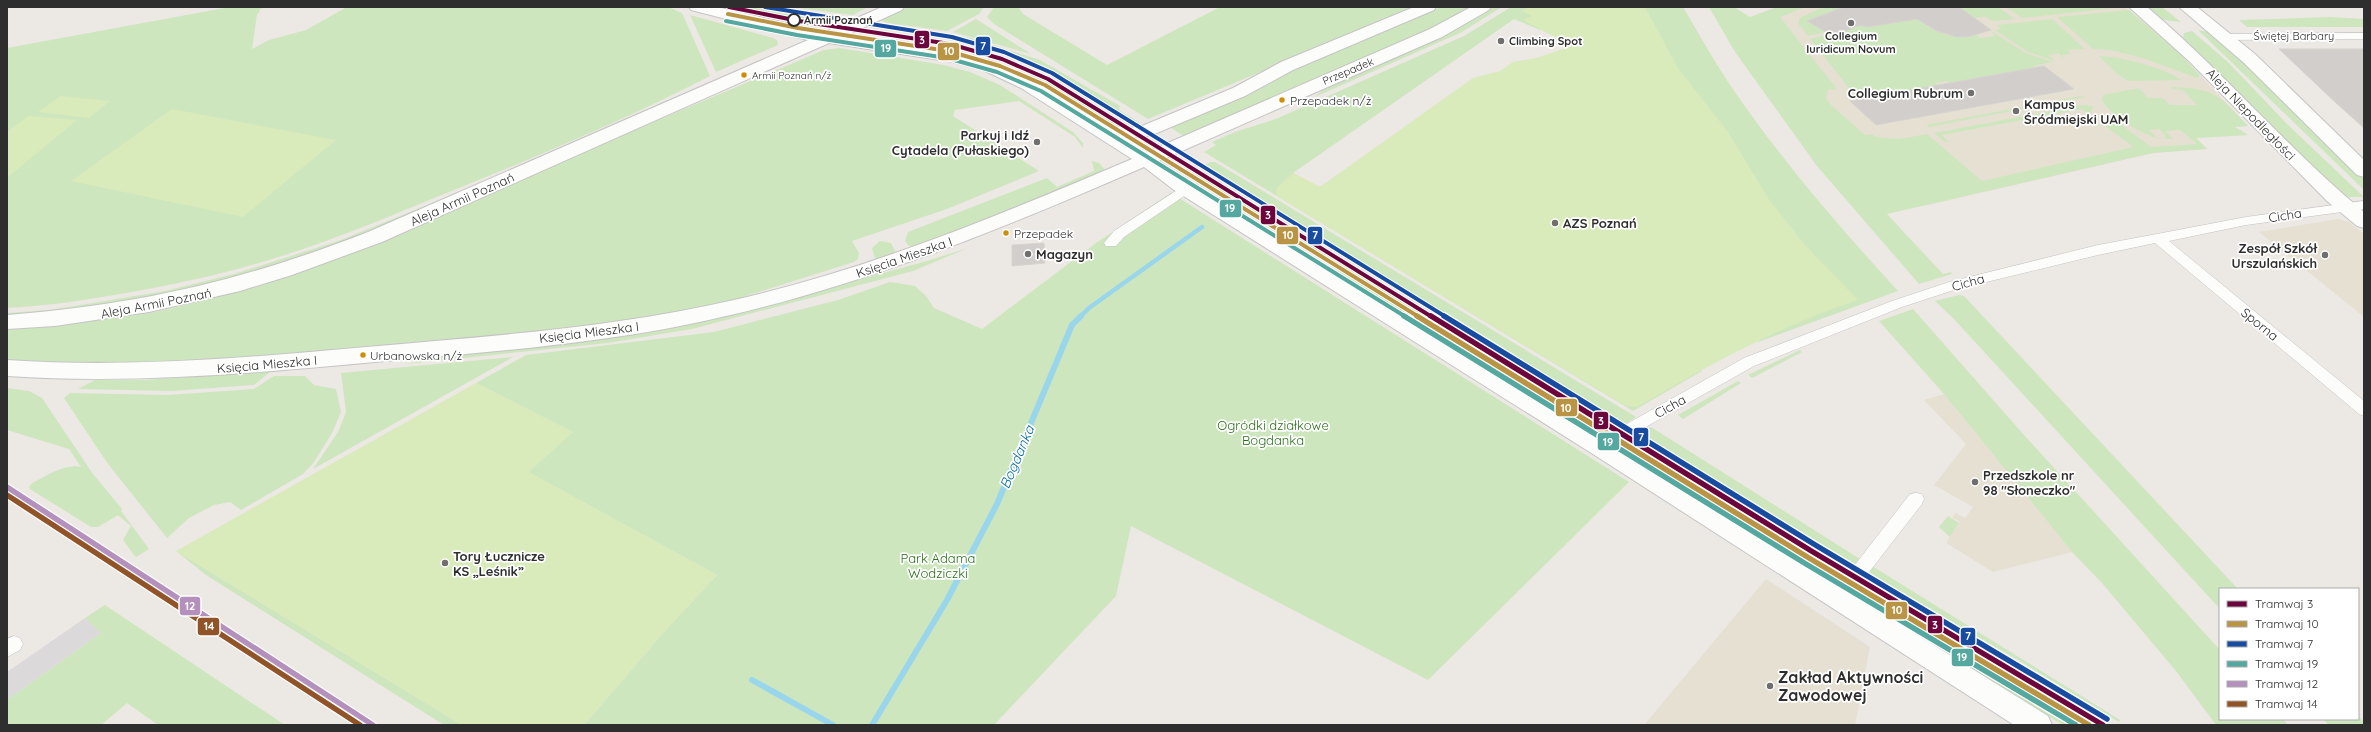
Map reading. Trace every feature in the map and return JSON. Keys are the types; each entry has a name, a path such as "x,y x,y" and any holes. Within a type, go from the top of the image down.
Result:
{"street":[{"path":"697,7 809,35 953,57 983,64 1026,84 1119,142 1185,189 1604,450 2038,725"},
{"path":"1093,125 1123,133 1146,131 1239,92 1287,66 1428,7"},
{"name":"Przepadek","path":"1145,160 1436,33 1483,7"},
{"name":"Aleja Niepodległości","path":"2137,7 2189,51 2309,174 2364,222"},
{"path":"2187,7 2224,37 2364,171"},
{"name":"Aleja Armii Poznań","path":"7,322 85,316 153,306 225,290 305,265 375,237 828,37 888,8"},
{"name":"Świętej Barbary","path":"2224,37 2364,36"},
{"path":"1119,142 1152,148 1185,143"},
{"name":"Księcia Mieszka I","path":"7,368 93,373 185,371 599,332 673,320 797,291 918,253 1024,212 1145,160"},
{"path":"1111,243 1119,234 1185,189"},
{"name":"Cicha","path":"1604,450 1620,436 1645,420 1749,362 1897,304 1954,285 2157,238 2346,206 2364,205"},
{"name":"Sporna","path":"2157,238 2364,410"},
{"path":"1839,598 1916,499"}],"shaded area":[{"name":"Kampus Śródmiejski UAM","path":"1777,7 2125,7 2177,51 2248,126 2235,127 2248,135 2196,138 2207,149 2153,153 1928,205 1808,125"},
{"name":"Zespół Szkół Urszulańskich","path":"2338,219 2349,222 2364,234 2364,317 2259,232"},
{"name":"Przedszkole nr 98 \"Słoneczko\"","path":"1944,394 2072,552 1993,572 1946,543 1960,522 1952,517 1956,513 1965,518 1973,507 1934,485 1966,444 1924,400"},
{"name":"Zakład Aktywności Zawodowej","path":"1766,579 1870,647 1855,725 1644,725"},
{"path":"85,618 101,633 7,700 7,672"}],"green space":[{"path":"230,7 267,7 260,9 259,13 257,14 252,49 269,40 306,30 347,7 668,7 682,13 710,76 619,120 495,173 381,220 276,258 234,270 126,293 37,306 7,308 7,48"},
{"path":"749,7 818,20 814,24 744,11"},
{"path":"791,7 859,7 866,8 853,15"},
{"path":"908,7 984,7 979,14 947,31 888,23 880,20"},
{"path":"994,7 1018,7 1023,14 1107,65 1220,7 1416,7 1148,119 994,24 987,17"},
{"path":"1441,7 1474,7 1459,16 1185,137 1170,127 1281,75"},
{"path":"1493,7 1502,7 1460,33 1315,97 1326,87 1457,29"},
{"path":"1511,7 1546,7 1544,27 1540,30 1514,19 1293,173 1310,182 1311,194 1337,175 1680,356 1702,371 1633,411 1204,152 1216,145 1212,142 1235,132 1276,119 1464,36"},
{"name":"AZS Poznań","path":"1529,7 1645,7 1678,68 1728,132 1770,201 1805,245 1858,300 1829,310 1772,334 1691,376 1637,407 1626,406 1278,197 1276,192 1277,188 1293,173 1320,187 1473,78 1500,71 1513,62 1536,58 1572,46 1523,20 1532,16 1522,11"},
{"path":"1626,7 1683,7 1726,79 1778,151 1857,246 1898,291 1758,342 1717,319"},
{"path":"1709,7 1734,7 1750,17 1777,7 1806,7 1780,17 1837,89 1828,90 1826,98 1830,104 1865,135 1873,134 1875,137 1899,139 1927,134 1982,181 2133,147 2104,125 2107,114 2151,147 2197,144 2180,130 2165,131 2173,139 2166,139 2164,137 2166,136 2159,129 2149,130 2156,137 2163,139 2148,135 2120,119 2106,106 2102,100 2103,95 2139,88 2148,98 2163,98 2170,105 2197,105 2183,90 2174,89 2171,87 2198,89 2215,95 2230,107 2248,126 2235,127 2248,135 2196,138 2207,149 2153,153 1887,214 1943,274 1951,272 1952,274 1919,284 1817,166 1735,52"},
{"path":"1824,7 1844,7 1809,21 1805,20 1826,32 1808,36 1799,25 1799,18"},
{"path":"1998,7 2015,19 1992,21 1986,17 1973,18 1959,8"},
{"path":"2006,7 2124,7 2022,18"},
{"path":"2144,7 2162,7 2181,22 2164,20"},
{"path":"2129,10 2177,51 2200,75 2197,78 2142,58 2110,50 2093,49 2057,17"},
{"path":"690,15 773,38 777,40 778,45 716,72"},
{"path":"2330,17 2364,19 2364,27 2247,27 2239,20"},
{"path":"976,19 1031,54 953,32"},
{"path":"1917,19 1930,28 1952,36 1960,37 1975,34 1980,38 1995,36 1991,31 2026,53 2053,62 2033,66 2034,68 1949,83 1947,81 1936,83 1938,85 1861,99 1856,97 1810,39 1830,34 1833,36 1860,25 1867,27"},
{"path":"2052,19 2085,49 2067,50 2071,54 2062,55 2065,59 2058,53 2048,55 2055,61 2028,52 1995,30 2001,29 1997,25"},
{"path":"884,25 971,38 1040,60 1120,106 1119,110 1140,123 1134,125 1057,77 1007,54 991,48 958,40 924,33 873,26"},
{"path":"2198,30 2210,32 2259,77 2364,179 2364,190"},
{"path":"2192,31 2228,62 2288,125 2364,197 2349,197 2341,194 2183,38 2184,33"},
{"path":"876,34 958,47 1001,60 1023,71 1000,61 956,49"},
{"path":"839,48 944,65 970,72 1000,85 1073,132 1083,143 1083,148 1075,137 1019,101 955,110 953,116 1039,171 947,209 852,241 859,253 858,259 854,262 717,305 574,328 210,363 135,366 7,360 7,328 42,326 149,313 170,309 253,286 315,265 824,50"},
{"path":"2099,56 2118,58 2154,67 2181,80 2128,81 2117,74"},
{"path":"1024,71 1051,84 1123,127 1106,122"},
{"path":"60,96 110,101 89,118 38,112"},
{"path":"2081,96 2085,97 1929,127 1926,125"},
{"path":"2083,105 2093,106 2090,115 2082,109 1942,135 1949,142 1945,142 1934,133"},
{"path":"172,109 336,140 243,217 71,181"},
{"path":"28,116 77,120 7,178 7,132"},
{"path":"1092,161 1099,163 1106,171 1019,208 920,246 909,246 905,241 908,232 1047,178 1057,187 1094,171"},
{"path":"1215,162 1636,417 1625,424 1209,170 1204,165"},
{"path":"518,168 290,264 130,304 7,315 7,313 49,310 165,291 234,274 341,240"},
{"path":"1194,172 1611,432 1600,435 1587,430 1382,302 1287,234 1191,173"},
{"path":"1171,193 1629,482 1428,680 1131,526 1116,596 994,725 584,725 663,633 717,575 528,472 572,432 476,383 526,355 714,332 838,300 890,282 915,286 926,296 934,308 982,329 1096,243"},
{"path":"880,241 891,243 896,253 880,259 875,258 872,248"},
{"path":"968,248 913,271 692,329 608,343 405,364 846,283"},
{"path":"1959,295 1964,296 2237,588 2219,588 2219,608 1953,318 1935,301"},
{"path":"1913,309 2024,435 2219,649 2219,720 2284,720 2288,725 2216,725 2176,671 2102,583 2072,552 1944,394 1879,321"},
{"path":"1800,350 1802,352 1752,378 1748,375"},
{"path":"513,357 313,469 338,432 346,412 341,373"},
{"path":"270,372 254,385 171,391 78,389 95,380 145,380"},
{"path":"274,376 305,376 314,385 336,389 341,412 332,433 314,462 303,474 241,510 230,502 214,505 189,518 167,538 108,464 64,398 70,393 168,395 254,389"},
{"path":"1738,381 1741,383 1683,419 1678,415"},
{"name":"Tory Łucznicze KS „Leśnik”","path":"476,383 573,432 529,472 717,575 663,633 584,725 462,725 176,551"},
{"path":"7,388 29,391 42,398 93,474 122,509 121,511 149,549 136,557 134,555 123,540 131,526 118,515 98,527 91,527 30,489 29,487 32,483 62,468 75,466 81,467 69,449 7,430"},
{"path":"1651,427 1860,559 1855,566 1641,433"},
{"path":"1627,442 1846,574 1839,580 1826,578 1633,459 1625,448"},
{"path":"1948,516 1959,523 1950,537 1939,527"},
{"path":"176,551 462,725 444,725 206,575"},
{"path":"1872,566 2120,720 2119,722 2023,663 1868,573"},
{"path":"1861,583 2026,680 2097,725 2063,725 1865,603 1861,596"},
{"path":"105,605 285,725 158,725 127,703 101,725 7,725 7,700 101,633 85,618"},
{"path":"2359,717 2364,722 2364,725 2329,725 2324,720 2359,720"}],"building":[{"name":"Collegium Iuridicum Novum","path":"1844,7 1959,7 1991,30 1967,37 1957,37 1937,31 1917,19 1867,27 1860,25 1833,36 1807,21"},
{"path":"2279,49 2364,49 2364,128 2335,102"},
{"name":"Collegium Rubrum","path":"2044,66 2074,89 1876,125 1850,101"},
{"name":"Magazyn","path":"1044,243 1045,263 1012,266 1012,245"}],"waterway":[{"name":"Bogdanka","path":"872,725 947,600 997,504 1072,325 1089,308 1202,227"},
{"path":"752,680 833,725"}],"tram line":[{"name":"3","path":"729,7 799,21 950,44 1002,59 1048,79 1813,552 2103,725"},
{"name":"7","path":"765,7 952,37 1004,52 1052,73 1817,546 2107,719"},
{"name":"10","path":"728,14 798,28 948,51 1000,66 1045,85 1809,558 2089,725"},
{"name":"19","path":"726,21 797,35 947,58 997,72 1041,91 1806,564 2076,725"},
{"name":"12","path":"7,487 373,725"},
{"name":"14","path":"7,495 360,725"}],"place":[{"name":"Armii Poznań","path":"794,20"},
{"name":"Collegium Iuridicum Novum","path":"1851,23"},
{"name":"Climbing Spot","path":"1501,41"},
{"name":"Armii Poznań n/ż","path":"744,75"},
{"name":"Collegium Rubrum","path":"1971,93"},
{"name":"Przepadek n/ż","path":"1282,100"},
{"name":"Kampus Śródmiejski UAM","path":"2016,111"},
{"name":"Parkuj i Idź Cytadela (Pułaskiego)","path":"1037,142"},
{"name":"AZS Poznań","path":"1555,223"},
{"name":"Przepadek","path":"1006,233"},
{"name":"Magazyn","path":"1028,254"},
{"name":"Zespół Szkół Urszulańskich","path":"2325,255"},
{"name":"Urbanowska n/ż","path":"363,355"},
{"name":"Przedszkole nr 98 \"Słoneczko\"","path":"1975,482"},
{"name":"Tory Łucznicze KS „Leśnik”","path":"445,563"},
{"name":"Zakład Aktywności Zawodowej","path":"1770,686"}],"park label":[{"name":"Ogródki działkowe Bogdanka","path":"1273,432"},
{"name":"Park Adama Wodziczki","path":"938,566"}]}
